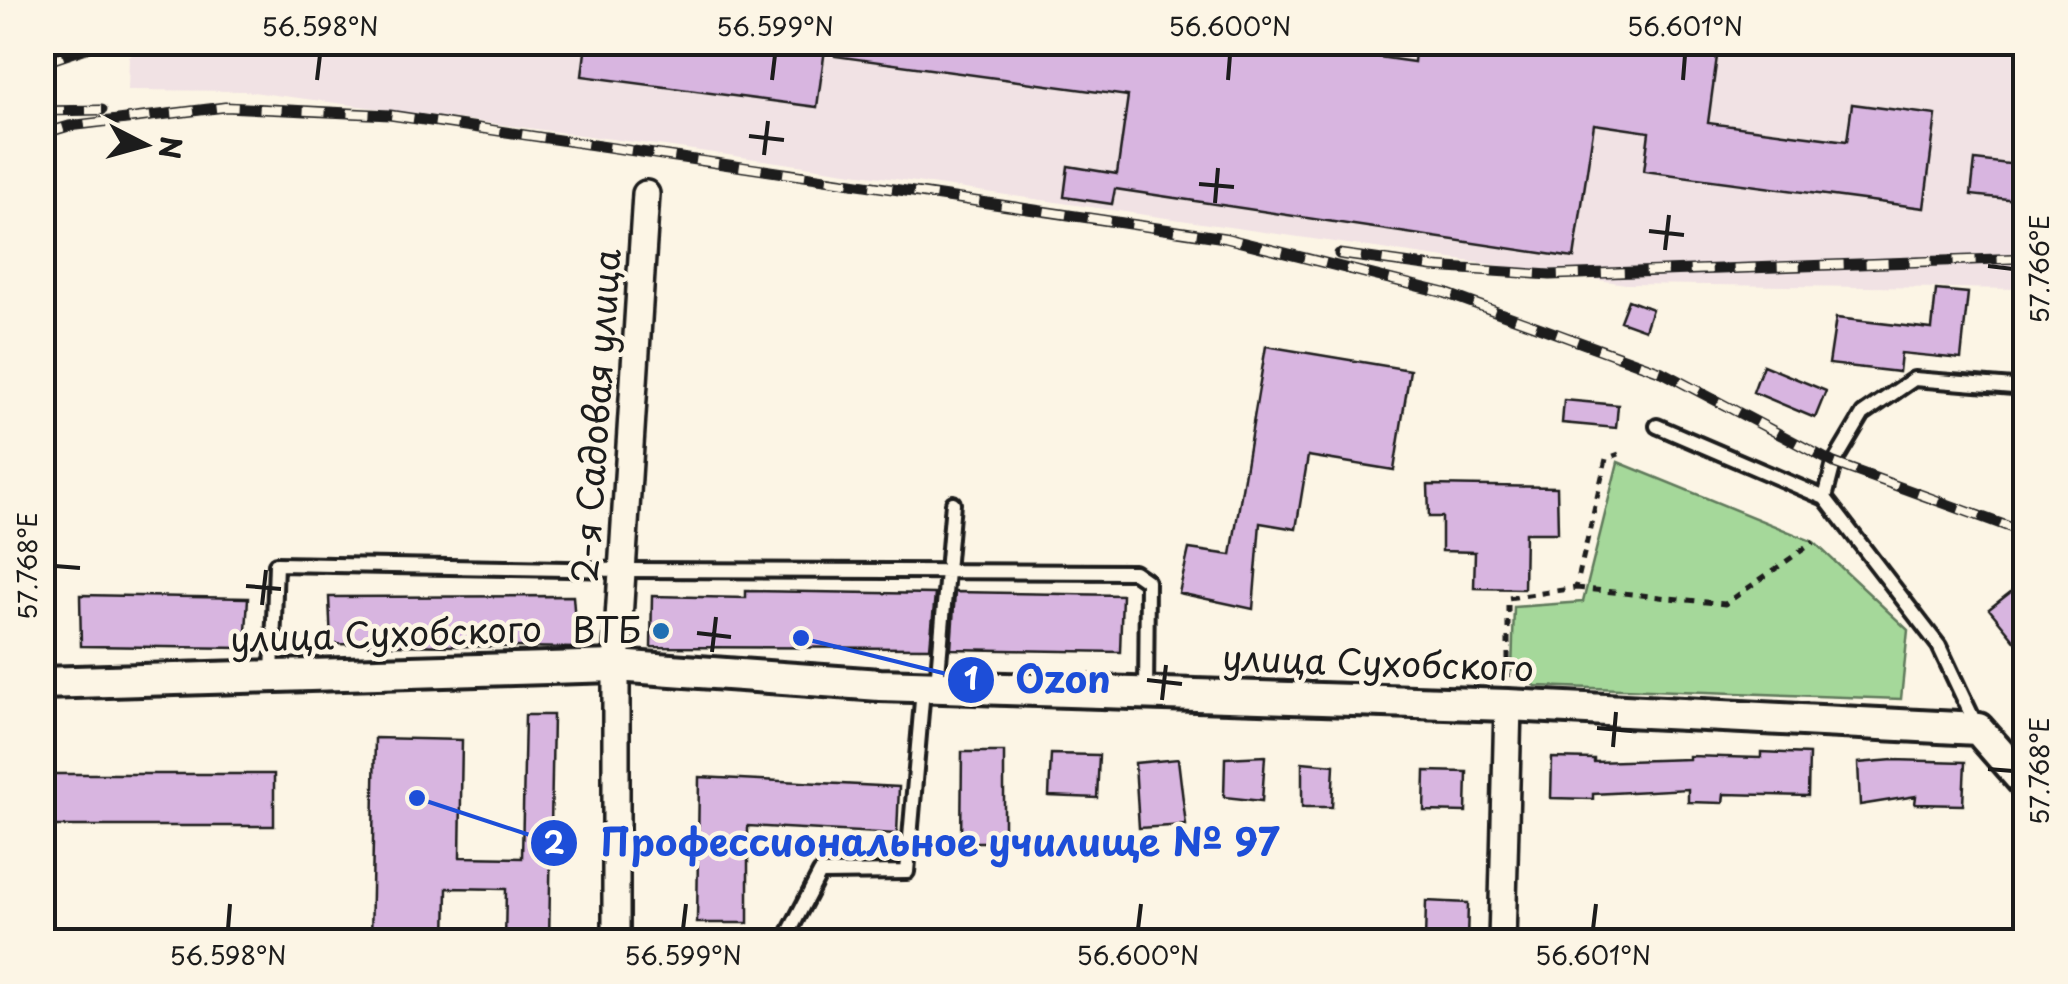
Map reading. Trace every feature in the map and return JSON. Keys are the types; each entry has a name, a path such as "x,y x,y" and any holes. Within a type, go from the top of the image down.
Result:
{"street":[{"name":"2-я Садовая улица","path":"616,942 616,666 646,194"},
{"name":"улица Сухобского","path":"42,683 616,666 930,686 1508,705 1978,729"},
{"path":"1502,942 1508,705"},
{"path":"1978,729 2026,784"}],"lane":[{"path":"1825,498 1834,463 1864,414 1914,379 2026,388"},
{"path":"1657,426 1825,498 1939,646 1978,729"},
{"path":"784,942 820,874 907,872 953,504"},
{"path":"272,676 276,564 1134,572 1147,580 1146,693"}],"path":[{"path":"1576,588 1606,459 1619,454"},
{"path":"1508,705 1508,598 1576,588 1725,604 1814,542"}],"shaded area":[{"path":"159,42 2025,43 2025,289 1626,284 665,146 245,91 128,90 129,56"}],"green space":[{"path":"1618,462 1814,542 1908,630 1901,699 1536,686 1512,671 1514,607 1583,602"}],"building":[{"path":"618,42 826,42 817,107 582,76 586,44 617,48"},
{"path":"836,42 1274,42 1414,62 1416,42 1719,42 1708,123 1847,141 1852,104 1936,115 1924,208 1644,171 1649,132 1594,124 1574,258 1115,189 1112,204 1064,197 1068,166 1117,174 1128,96 835,56"},
{"path":"1975,160 2026,166 2026,201 1971,195"},
{"path":"1936,290 1968,293 1961,359 1901,353 1899,372 1829,364 1836,318 1932,329"},
{"path":"1628,300 1652,309 1645,330 1620,321"},
{"path":"1266,346 1410,370 1394,470 1308,456 1296,529 1260,523 1253,609 1179,593 1189,549 1231,555"},
{"path":"1763,365 1826,391 1815,418 1753,392"},
{"path":"1564,400 1618,405 1616,428 1562,423"},
{"path":"1428,485 1557,487 1558,533 1525,533 1524,589 1474,588 1475,552 1442,551 1442,517 1429,517"},
{"path":"2026,580 2026,654 1989,609"},
{"path":"746,591 935,594 930,648 651,647 652,596 746,598"},
{"path":"955,592 1122,595 1120,652 951,649"},
{"path":"80,595 248,598 245,648 81,646"},
{"path":"573,596 577,648 331,644 329,597"},
{"path":"525,715 553,715 549,942 505,942 506,889 447,888 446,942 371,942 375,738 462,740 460,857 522,858"},
{"path":"962,752 1004,752 1004,842 961,842"},
{"path":"1761,752 1809,754 1808,796 1724,794 1723,803 1688,802 1688,789 1593,794 1593,799 1551,798 1552,758 1594,762 1689,756 1761,758"},
{"path":"1051,754 1099,755 1097,798 1049,796"},
{"path":"1265,756 1262,801 1224,797 1225,758"},
{"path":"1178,759 1186,825 1139,828 1135,763"},
{"path":"1302,762 1334,765 1332,807 1302,807"},
{"path":"1965,762 1963,805 1915,804 1916,796 1860,805 1858,763"},
{"path":"1425,771 1467,772 1466,812 1424,811"},
{"path":"42,774 274,774 274,826 42,826"},
{"path":"699,777 899,787 897,834 748,826 748,923 697,923"},
{"path":"1426,901 1468,903 1467,942 1425,942"}],"railway":[{"path":"42,63 104,42"},
{"path":"42,134 69,126 225,107 390,115 1225,238 1445,293 1662,372 1834,463 2026,533"},
{"path":"42,111 102,110"},
{"path":"1339,254 1433,267 1550,275 2026,258"}],"place":[{"name":"ВТБ","path":"661,631"},
{"name":"Ozon","path":"801,638"},
{"name":"Профессиональное училище № 97","path":"417,798"}]}
